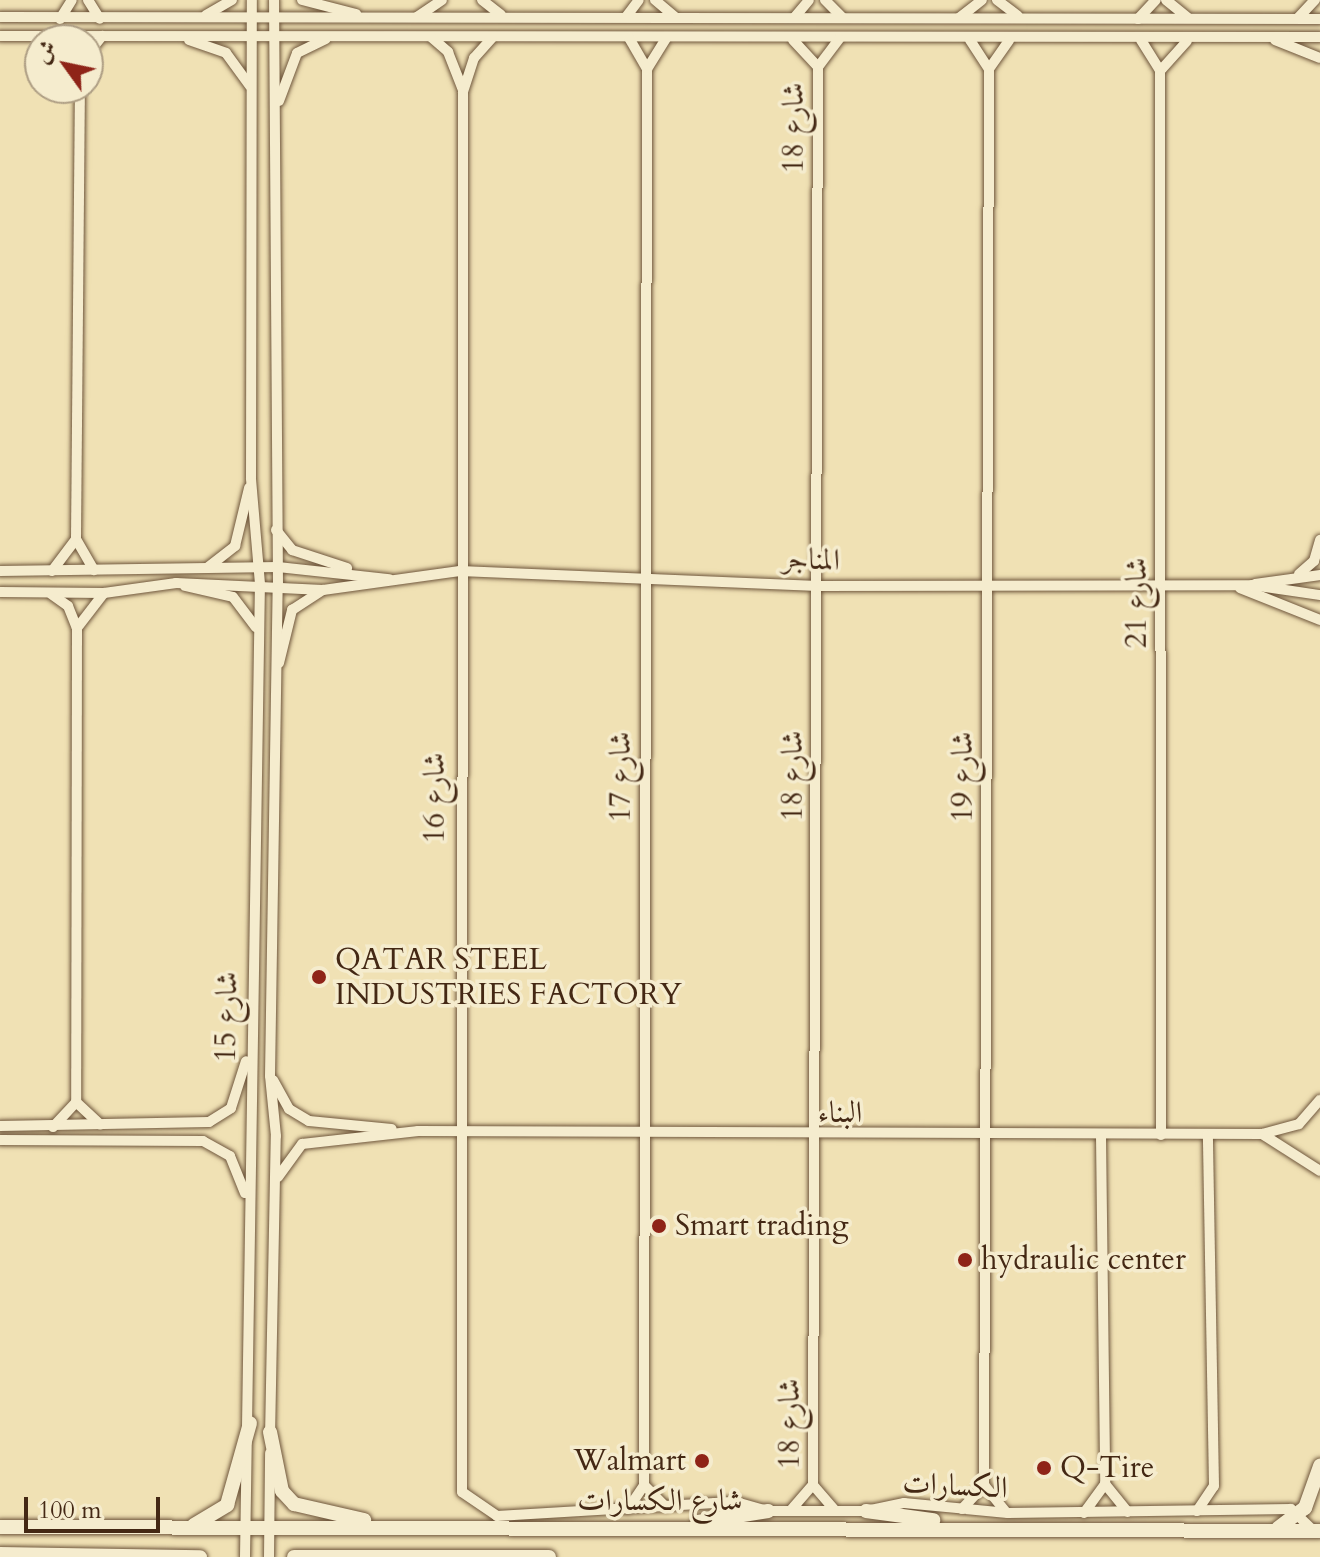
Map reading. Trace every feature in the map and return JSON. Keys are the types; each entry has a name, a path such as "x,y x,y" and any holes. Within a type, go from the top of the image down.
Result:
{"street":[{"path":"60,19 72,0"},
{"path":"88,0 100,19"},
{"path":"203,17 232,0"},
{"name":"شارع 15","path":"245,1557 250,1423 250,1040 260,584 251,478 252,0"},
{"name":"شارع 15","path":"269,1557 273,688 278,584 272,522 274,0"},
{"path":"302,0 369,18"},
{"path":"415,18 442,0"},
{"path":"482,0 502,16"},
{"path":"626,17 639,0"},
{"path":"655,0 676,18"},
{"path":"794,18 809,0"},
{"path":"825,0 843,18"},
{"path":"958,19 982,0"},
{"path":"997,0 1024,19"},
{"path":"1137,19 1156,0"},
{"path":"1166,0 1189,19"},
{"path":"1297,19 1315,0"},
{"path":"0,17 1320,19"},
{"path":"0,36 24,37"},
{"path":"104,36 1187,41 1262,36 1320,37"},
{"path":"176,36 226,53 252,91"},
{"name":"شارع 15","path":"275,115 297,53 339,36"},
{"name":"شارع 16","path":"430,36 448,52 463,92"},
{"path":"1262,36 1320,58"},
{"name":"شارع 16","path":"468,1501 456,1474 463,92 474,58 492,38"},
{"path":"629,38 647,69 666,39"},
{"name":"شارع 18","path":"789,39 818,67"},
{"name":"شارع 18","path":"835,1510 813,1485 818,67 839,39"},
{"path":"970,40 989,69 1009,40"},
{"path":"1141,40 1160,71 1187,41"},
{"name":"شارع 17","path":"644,1485 647,69"},
{"name":"شارع 19","path":"984,1485 989,69"},
{"name":"شارع 21","path":"1160,71 1161,1135"},
{"path":"80,104 76,539 94,570"},
{"name":"شارع 15","path":"194,572 235,546 251,478"},
{"name":"المناجر","path":"272,522 292,550 392,580"},
{"path":"52,571 76,539"},
{"path":"1295,576 1308,569 1320,540"},
{"name":"المناجر","path":"0,571 194,572 278,567 360,572"},
{"name":"المناجر","path":"0,592 104,593 176,583 278,584 323,590 460,571 646,575 818,586 988,583 1252,585 1320,595"},
{"name":"المناجر","path":"1252,585 1295,576 1320,575"},
{"name":"المناجر","path":"176,583 233,597 258,630"},
{"name":"المناجر","path":"1230,585 1320,620"},
{"name":"شارع 15","path":"273,688 292,610 323,590"},
{"path":"47,593 68,606 77,628 76,1102 53,1127"},
{"path":"77,628 104,593"},
{"path":"0,1126 53,1127 219,1119 240,1088 250,1040"},
{"name":"البناء","path":"270,1076 289,1109 309,1121 418,1131"},
{"name":"البناء","path":"272,1199 281,1164 302,1144 418,1131 457,1129 986,1138 1262,1134 1299,1124 1320,1100"},
{"path":"76,1102 100,1124"},
{"path":"1262,1134 1320,1171"},
{"path":"1197,1511 1214,1486 1208,1135"},
{"path":"1084,1513 1105,1484 1101,1136"},
{"path":"0,1140 203,1141 230,1156 248,1201"},
{"path":"193,1526 227,1505 250,1423"},
{"path":"270,1432 282,1491 294,1504 388,1525"},
{"path":"1275,1530 1302,1512 1320,1466"},
{"path":"1105,1484 1130,1512"},
{"path":"628,1509 644,1485 666,1507"},
{"name":"شارع 18","path":"789,1511 813,1485"},
{"path":"959,1511 984,1485 1008,1513"},
{"name":"الكسارات","path":"468,1501 497,1516 736,1502 768,1511 866,1511 904,1503 959,1511 1008,1513 1302,1512"},
{"path":"680,1527 768,1511"},
{"path":"866,1511 948,1525"},
{"path":"1302,1512 1317,1530"},
{"name":"شارع الكسارات","path":"0,1527 193,1526 270,1529 388,1525 948,1525 1317,1530"},
{"path":"0,1554 200,1557"},
{"path":"294,1557 549,1557"}],"place":[{"name":"QATAR STEEL INDUSTRIES FACTORY","path":"319,977"},
{"name":"Smart trading","path":"659,1226"},
{"name":"hydraulic center","path":"965,1260"},
{"name":"Walmart","path":"702,1461"},
{"name":"Q-Tire","path":"1044,1468"}]}
